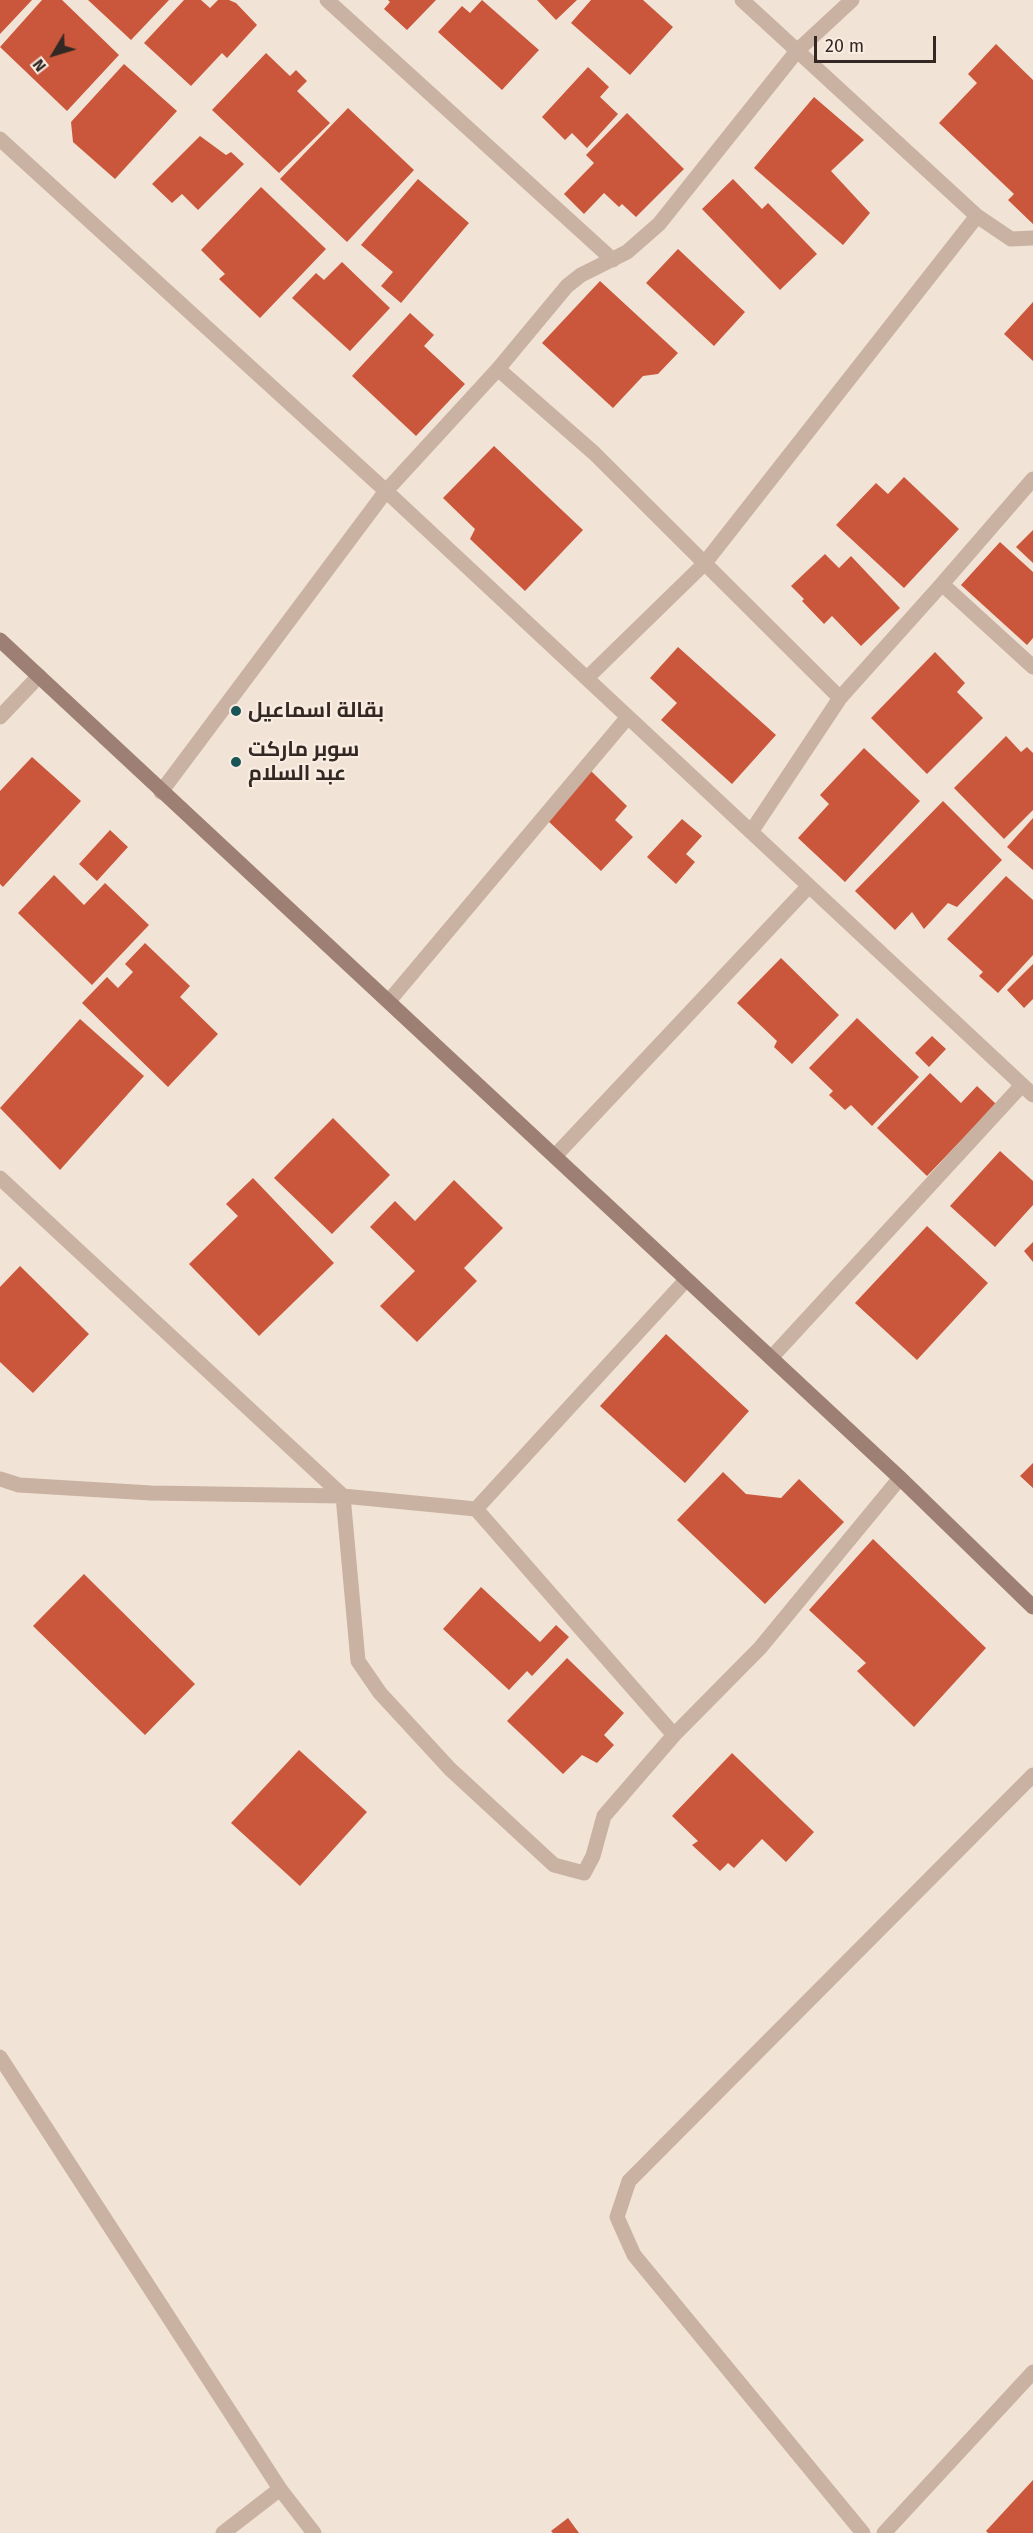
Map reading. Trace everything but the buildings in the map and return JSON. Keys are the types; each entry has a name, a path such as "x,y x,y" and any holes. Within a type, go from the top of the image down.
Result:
{"street":[{"path":"327,0 613,260"},
{"path":"742,0 977,216 1011,239 1033,238"},
{"path":"161,792 387,491 498,369 567,286 581,275 613,260 641,242 659,224 796,51 852,0"},
{"path":"0,139 387,491 808,887 1028,1090 771,1358"},
{"path":"588,678 704,564 977,216"},
{"path":"498,369 594,453 840,698"},
{"path":"751,832 840,698 1033,479"},
{"path":"942,584 1033,668"},
{"path":"0,640 900,1478 1033,1607"},
{"path":"0,717 39,676"},
{"path":"389,1001 627,717"},
{"path":"555,1156 808,887"},
{"path":"0,1178 343,1496 358,1661 380,1693 450,1768 554,1865 584,1873 593,1856 604,1816 674,1734 760,1648 900,1478"},
{"path":"476,1509 686,1280"},
{"path":"0,1479 19,1485 151,1493 343,1496 476,1509 674,1734"},
{"path":"863,2533 634,2255 616,2217 629,2181 1033,1775"},
{"path":"0,2057 280,2488 314,2533"},
{"path":"884,2533 1033,2372"},
{"path":"223,2533 280,2488"}],"place":[{"name":"بقالة اسماعيل","path":"236,711"},
{"name":"سوبر ماركت عبد السلام","path":"236,762"}]}
